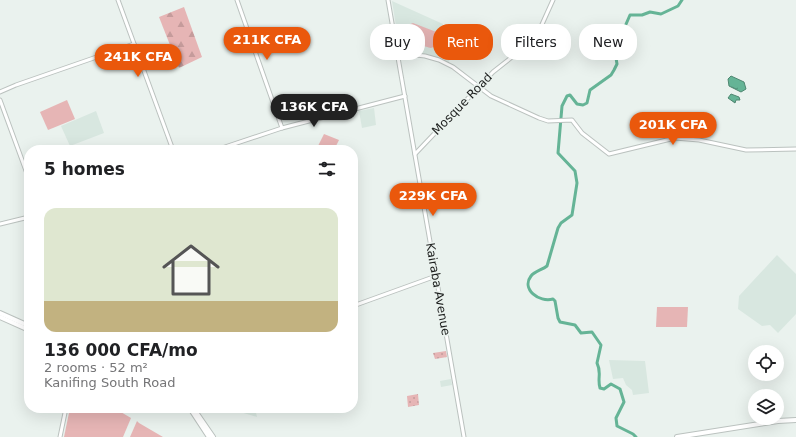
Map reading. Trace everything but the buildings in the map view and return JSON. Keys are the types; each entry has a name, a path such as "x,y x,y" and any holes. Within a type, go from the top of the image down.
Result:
{"main road":[{"path":"0,313 24,324"},
{"path":"0,317 24,328"},
{"path":"193,413 209,437"},
{"path":"196,413 213,437"},
{"path":"677,437 778,421 796,421"},
{"path":"692,437 796,421"}],"street":[{"path":"118,0 171,145"},
{"path":"237,0 282,128"},
{"name":"Kairaba Avenue","path":"388,0 392,24"},
{"name":"Mosque Road","path":"415,154 498,68 531,42 539,31 553,0"},
{"path":"0,92 134,44"},
{"path":"425,56 439,60 453,67 480,86 491,96 532,115 545,120 574,122 582,133 610,154 675,138 699,140 746,150 796,149"},
{"name":"Kairaba Avenue","path":"398,60 464,437"},
{"path":"233,145 282,128 405,96"},
{"path":"0,100 24,165"},
{"path":"0,224 24,218"},
{"path":"358,304 436,276"},
{"path":"60,437 65,413"}],"shaded area":[{"path":"392,1 443,24 433,24 433,57 425,55 425,24 396,24"},
{"path":"440,60 450,60 448,63"},
{"path":"374,108 376,125 362,128 359,111"},
{"path":"96,111 104,133 70,145 61,126"},
{"path":"777,255 796,274 796,314 778,333 770,325 762,326 738,309 739,296"},
{"path":"609,360 645,361 649,393 633,395 632,390 626,385 623,378 613,379"},
{"path":"451,379 452,385 441,387 440,381"},
{"path":"244,413 256,413 257,417"}],"green space":[{"path":"184,7 202,57 179,68 159,17"},
{"path":"425,28 433,31 433,47 425,46"},
{"path":"67,100 75,119 48,130 40,112"},
{"path":"324,134 339,140 336,145 318,145"},
{"path":"657,307 688,307 687,327 656,327"},
{"path":"446,351 447,357 435,359 433,353"},
{"path":"418,394 419,405 408,407 407,396"},
{"path":"69,413 122,413 131,418 123,437 64,437"},
{"path":"137,421 139,423 163,437 130,437"}],"water":[{"path":"731,76 744,82 746,89 741,92 729,86 728,79"},
{"path":"731,94 739,97 740,100 736,100 735,103 728,98"}],"waterway":[{"path":"636,437 617,426 616,418 624,402 620,389 611,384 604,389 600,388 597,363 601,345 592,332 581,333 575,325 560,322 555,301 553,299 548,300 537,297 530,290 528,281 533,274 547,266 558,228 561,223 572,215 577,183 575,171 558,153 562,106 567,96 570,95 577,104 583,105 587,103 590,90 611,75 617,64 614,46 620,38 630,15 642,15 650,12 661,14 678,6 682,0"}]}
